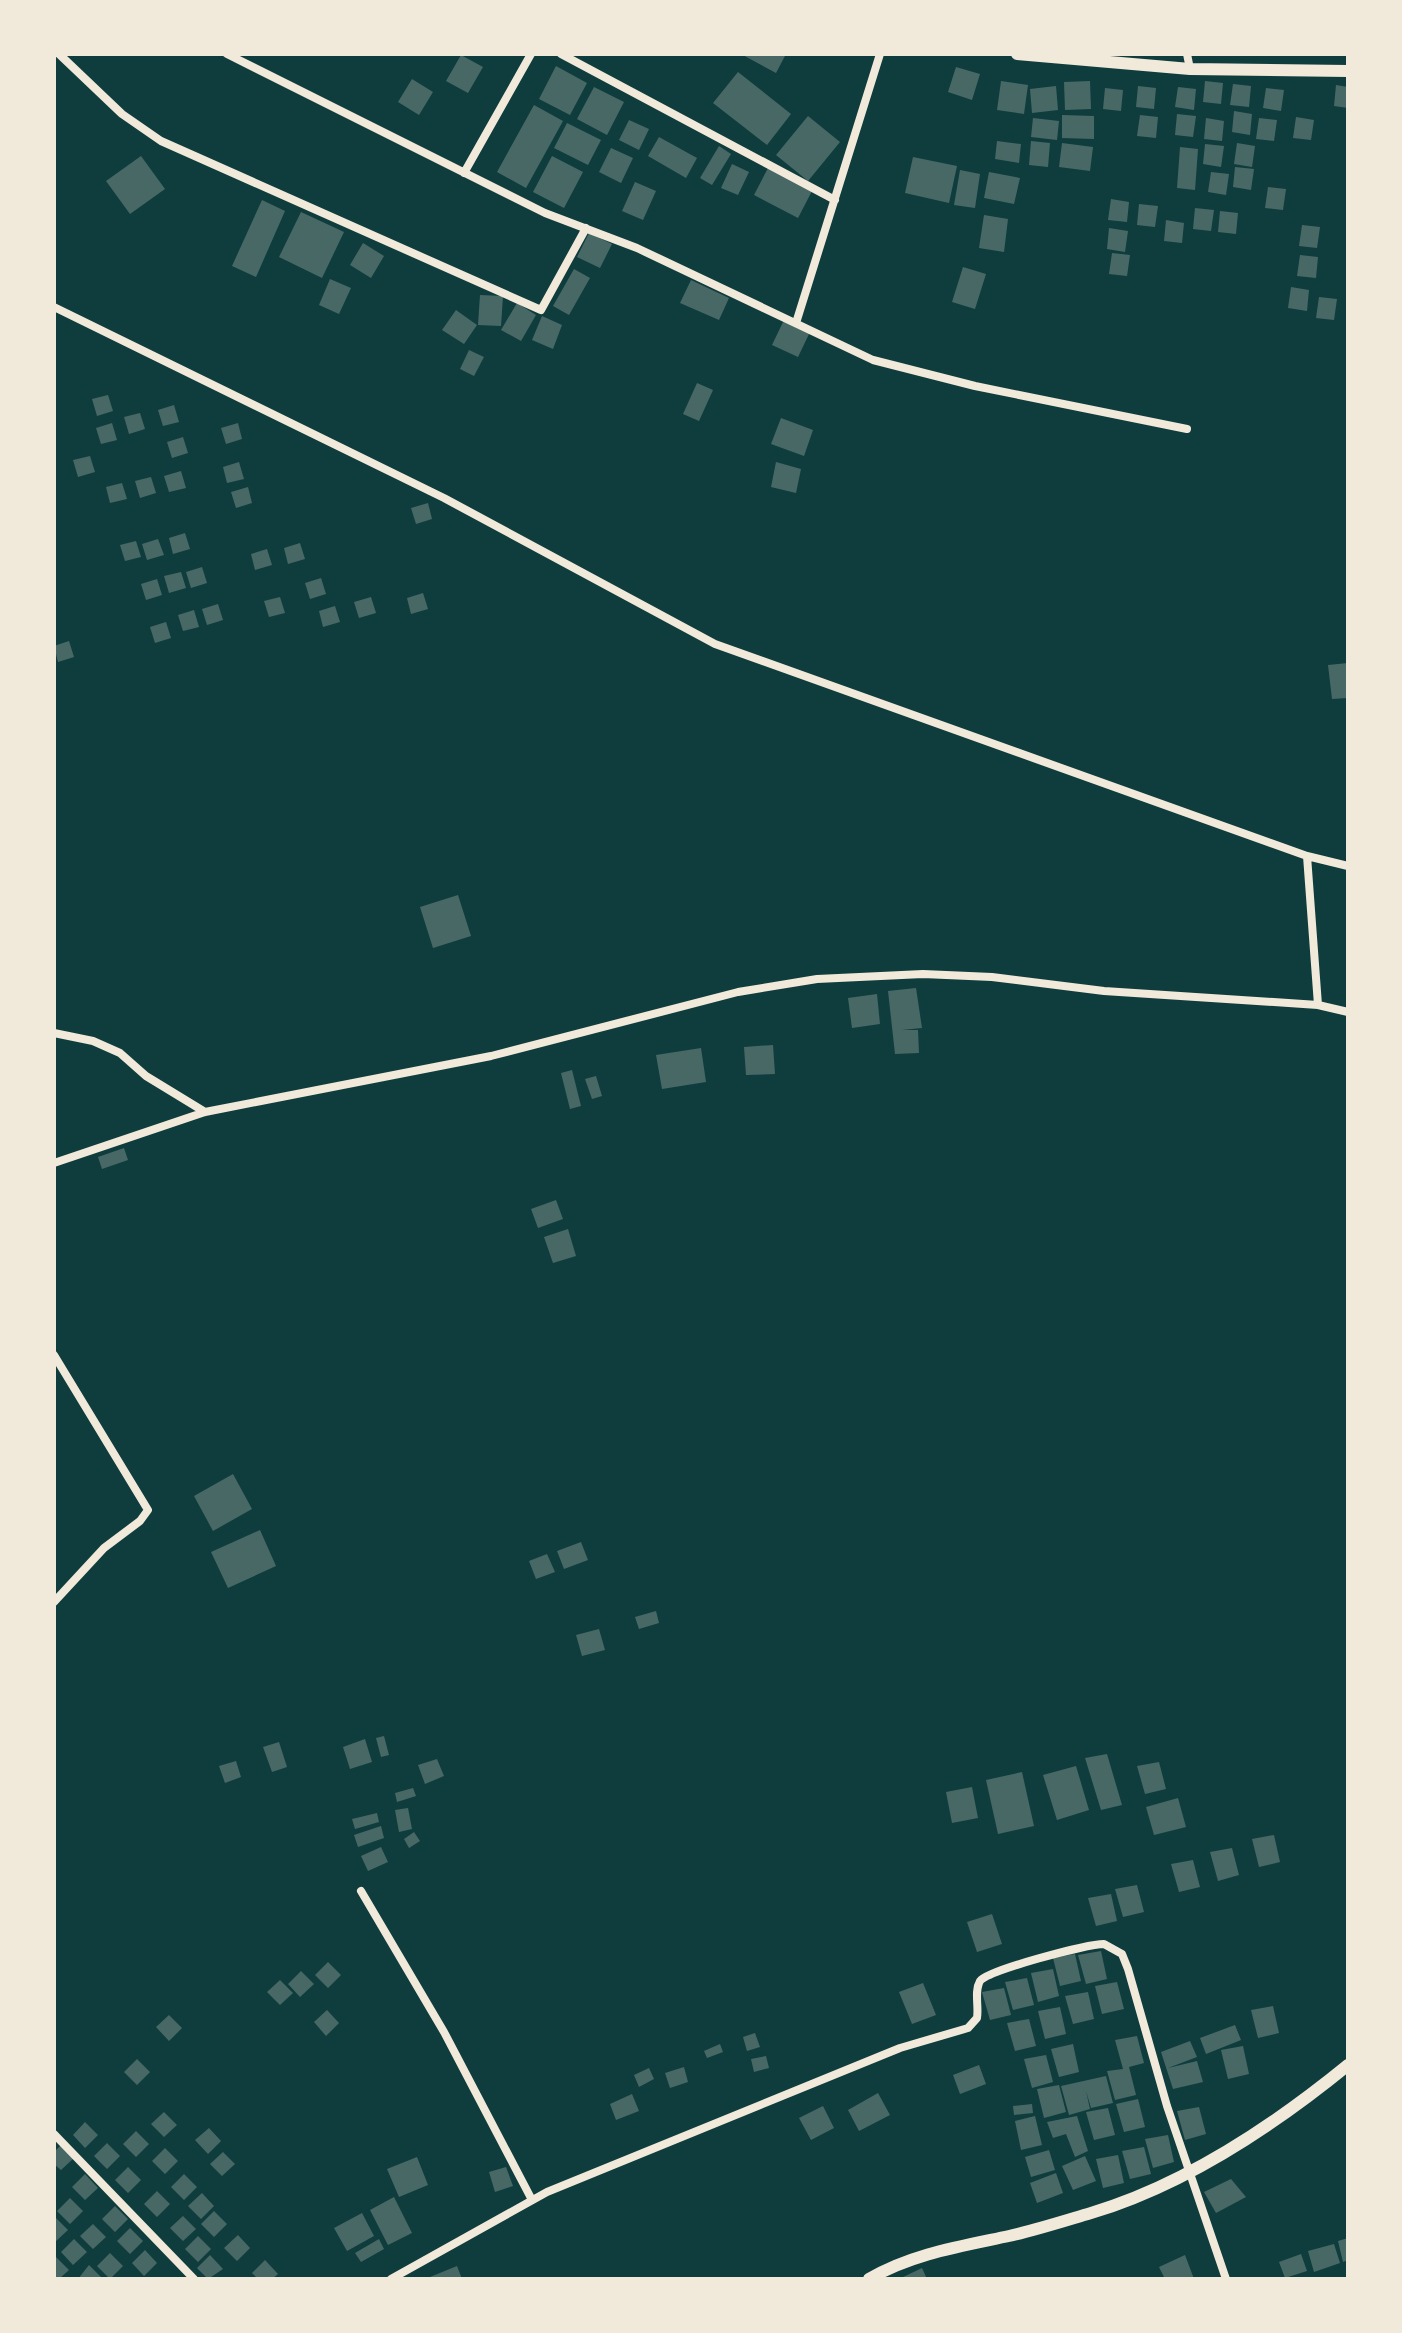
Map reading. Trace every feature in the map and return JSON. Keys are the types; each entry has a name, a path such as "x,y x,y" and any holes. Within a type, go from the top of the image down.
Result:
{"street":[{"path":"59,54 122,114 161,141 541,310 586,228"},
{"path":"227,54 545,213 586,228 861,355 912,371 1187,429"},
{"path":"464,173 531,54"},
{"path":"561,54 835,200"},
{"path":"796,323 880,54"},
{"path":"1017,54 1190,69 1348,71"},
{"path":"1187,54 1190,69"},
{"path":"54,307 444,498 715,644 1307,856 1348,866"},
{"path":"1307,856 1318,1005"},
{"path":"54,1163 205,1112 491,1056 738,992 817,979 923,974 992,977 1104,991 1318,1005 1348,1012"},
{"path":"54,1033 93,1041 120,1053 146,1076 205,1112"},
{"path":"54,1355 148,1510 140,1521 104,1548 54,1602"},
{"path":"361,1891 444,2032 532,2200"},
{"path":"391,2279 532,2200 900,2048 968,2028 977,2018 978,1987 984,1978 1094,1944 1111,1946 1122,1954 1167,2106 1226,2279"},
{"path":"869,2279 887,2275 951,2248 1094,2212 1140,2196 1191,2171 1308,2097 1348,2065"},
{"path":"54,2134 194,2279"}],"building":[{"path":"741,54 786,54 776,73"},
{"path":"461,55 483,67 468,93 446,81"},
{"path":"556,66 587,83 570,115 539,99"},
{"path":"956,67 980,74 972,100 948,92"},
{"path":"738,72 791,114 767,145 713,103"},
{"path":"412,79 433,92 419,115 398,102"},
{"path":"1001,81 1028,85 1024,114 997,110"},
{"path":"1090,81 1091,109 1065,110 1064,82"},
{"path":"1205,81 1223,83 1221,104 1203,102"},
{"path":"1233,84 1251,86 1249,107 1230,105"},
{"path":"1336,85 1348,87 1348,108 1334,106"},
{"path":"1056,86 1058,110 1032,113 1030,89"},
{"path":"1138,86 1156,88 1154,109 1136,107"},
{"path":"594,87 624,102 607,135 577,119"},
{"path":"1178,87 1196,89 1194,110 1175,107"},
{"path":"1105,88 1123,90 1121,111 1103,109"},
{"path":"1266,88 1284,90 1281,111 1263,108"},
{"path":"534,105 563,121 526,188 497,172"},
{"path":"1234,111 1252,114 1250,135 1232,132"},
{"path":"1177,114 1196,116 1193,137 1175,135"},
{"path":"1062,115 1094,116 1094,139 1062,138"},
{"path":"1140,115 1158,117 1156,138 1137,136"},
{"path":"808,116 840,142 808,181 776,155"},
{"path":"1296,117 1314,120 1311,140 1293,138"},
{"path":"1033,118 1059,121 1057,140 1031,137"},
{"path":"1206,118 1224,121 1222,141 1204,139"},
{"path":"1259,118 1277,120 1274,141 1256,139"},
{"path":"629,120 649,129 639,150 619,140"},
{"path":"567,123 601,140 588,165 554,148"},
{"path":"659,137 697,158 686,178 648,156"},
{"path":"997,141 1021,144 1019,163 995,159"},
{"path":"1031,141 1050,143 1048,167 1029,165"},
{"path":"1062,143 1093,147 1090,171 1059,167"},
{"path":"1237,143 1255,146 1252,167 1234,164"},
{"path":"1205,144 1224,146 1221,167 1203,164"},
{"path":"719,146 731,154 712,185 700,178"},
{"path":"1180,147 1198,149 1195,190 1177,188"},
{"path":"611,148 633,158 621,183 599,172"},
{"path":"141,156 165,189 130,214 106,181"},
{"path":"552,156 583,172 564,208 533,192"},
{"path":"913,157 957,166 949,203 905,193"},
{"path":"732,164 749,172 738,195 721,188"},
{"path":"1235,167 1254,169 1251,190 1233,187"},
{"path":"768,168 812,191 798,218 754,195"},
{"path":"960,170 980,174 975,208 954,205"},
{"path":"989,172 1020,178 1014,204 984,198"},
{"path":"1211,172 1229,174 1226,195 1208,192"},
{"path":"635,182 656,191 643,220 622,211"},
{"path":"1268,187 1286,189 1283,210 1265,208"},
{"path":"1111,199 1129,202 1127,222 1108,220"},
{"path":"262,200 285,211 256,277 232,266"},
{"path":"1139,204 1158,206 1155,227 1137,225"},
{"path":"1195,208 1214,210 1211,231 1193,229"},
{"path":"1220,211 1238,213 1236,234 1218,232"},
{"path":"301,212 344,232 322,278 279,257"},
{"path":"984,215 1008,219 1004,252 979,248"},
{"path":"1166,220 1184,223 1182,243 1164,241"},
{"path":"1302,225 1320,227 1317,248 1299,246"},
{"path":"1109,228 1128,231 1125,252 1107,249"},
{"path":"589,233 612,244 600,268 577,257"},
{"path":"363,243 384,256 371,278 350,265"},
{"path":"1112,253 1130,255 1127,276 1109,274"},
{"path":"1300,255 1318,257 1316,278 1297,276"},
{"path":"963,267 986,274 975,309 952,302"},
{"path":"574,269 590,278 569,315 553,306"},
{"path":"330,279 351,288 339,314 319,305"},
{"path":"691,280 729,298 719,320 680,303"},
{"path":"1291,287 1309,290 1307,311 1288,308"},
{"path":"480,295 503,296 501,326 478,325"},
{"path":"1319,297 1337,299 1334,320 1316,318"},
{"path":"517,303 536,315 521,341 501,330"},
{"path":"456,310 477,325 464,344 442,330"},
{"path":"542,316 562,325 553,349 532,340"},
{"path":"784,320 810,332 798,357 772,345"},
{"path":"469,350 484,357 474,376 460,369"},
{"path":"697,383 713,390 699,421 683,414"},
{"path":"108,395 113,411 97,416 92,399"},
{"path":"174,405 179,422 163,426 158,410"},
{"path":"140,413 145,429 129,434 124,417"},
{"path":"781,418 813,430 804,456 771,444"},
{"path":"112,423 117,440 101,444 96,428"},
{"path":"238,423 242,439 226,444 221,428"},
{"path":"183,437 188,453 172,458 167,442"},
{"path":"90,456 95,472 78,477 73,460"},
{"path":"239,462 244,479 227,483 223,467"},
{"path":"776,462 801,469 796,493 771,487"},
{"path":"181,471 186,488 169,492 164,476"},
{"path":"151,477 156,493 140,498 135,481"},
{"path":"122,483 127,499 110,503 106,487"},
{"path":"248,487 252,503 236,508 231,492"},
{"path":"428,503 432,519 416,524 411,508"},
{"path":"185,533 190,549 173,554 169,538"},
{"path":"158,539 164,555 147,560 142,544"},
{"path":"136,541 141,557 125,561 120,545"},
{"path":"300,543 305,559 288,564 284,548"},
{"path":"267,549 272,565 255,570 251,554"},
{"path":"202,567 207,583 191,588 186,572"},
{"path":"181,572 186,588 169,593 164,576"},
{"path":"321,578 326,594 310,599 305,583"},
{"path":"157,579 162,595 146,600 141,584"},
{"path":"423,593 428,609 411,614 407,598"},
{"path":"280,597 285,613 269,617 264,601"},
{"path":"371,597 376,613 359,618 354,602"},
{"path":"218,604 223,620 207,625 202,609"},
{"path":"335,606 340,622 323,627 319,611"},
{"path":"194,610 199,627 183,631 178,615"},
{"path":"166,622 171,638 155,643 150,627"},
{"path":"69,641 74,657 58,662 54,646"},
{"path":"1348,663 1348,698 1332,699 1328,665"},
{"path":"458,895 471,936 433,948 420,907"},
{"path":"916,988 922,1028 902,1030 918,1030 919,1053 895,1054 888,991"},
{"path":"877,994 880,1024 852,1028 848,998"},
{"path":"773,1045 775,1074 746,1075 744,1047"},
{"path":"701,1048 706,1082 662,1089 656,1055"},
{"path":"572,1070 581,1106 570,1109 561,1073"},
{"path":"596,1076 602,1096 592,1099 585,1079"},
{"path":"124,1148 128,1160 102,1169 98,1157"},
{"path":"556,1200 563,1219 538,1228 531,1209"},
{"path":"568,1229 576,1256 553,1263 544,1237"},
{"path":"233,1474 252,1509 213,1531 194,1496"},
{"path":"260,1530 276,1566 228,1588 211,1552"},
{"path":"581,1542 588,1560 564,1569 557,1551"},
{"path":"547,1554 555,1572 536,1579 529,1561"},
{"path":"656,1611 659,1623 639,1629 635,1617"},
{"path":"599,1629 605,1650 582,1656 576,1635"},
{"path":"384,1736 389,1755 381,1757 376,1738"},
{"path":"365,1739 372,1762 350,1769 343,1747"},
{"path":"279,1742 287,1767 272,1772 263,1747"},
{"path":"1107,1754 1122,1805 1101,1810 1085,1758"},
{"path":"437,1759 444,1776 425,1784 418,1765"},
{"path":"236,1761 241,1777 225,1783 219,1766"},
{"path":"1159,1762 1166,1789 1145,1794 1137,1766"},
{"path":"1076,1766 1089,1810 1057,1820 1043,1775"},
{"path":"1022,1772 1034,1826 998,1834 986,1780"},
{"path":"972,1787 978,1818 952,1823 946,1792"},
{"path":"413,1788 416,1796 397,1802 395,1793"},
{"path":"1178,1798 1186,1827 1154,1835 1146,1807"},
{"path":"408,1808 412,1829 399,1832 395,1810"},
{"path":"377,1813 379,1822 355,1829 352,1819"},
{"path":"381,1826 384,1838 358,1847 354,1835"},
{"path":"414,1832 420,1841 409,1848 404,1839"},
{"path":"1274,1835 1280,1862 1259,1867 1252,1839"},
{"path":"381,1847 388,1862 368,1871 361,1856"},
{"path":"1232,1848 1239,1875 1218,1881 1210,1852"},
{"path":"1193,1860 1200,1887 1179,1892 1171,1864"},
{"path":"1137,1885 1144,1912 1123,1917 1115,1889"},
{"path":"1111,1894 1117,1921 1096,1926 1088,1898"},
{"path":"992,1914 1002,1944 977,1952 967,1922"},
{"path":"1101,1951 1107,1979 1086,1984 1078,1955"},
{"path":"1075,1954 1081,1981 1060,1986 1053,1958"},
{"path":"328,1962 341,1975 328,1988 315,1975"},
{"path":"1053,1969 1059,1996 1038,2002 1031,1973"},
{"path":"301,1971 314,1984 300,1997 288,1984"},
{"path":"1027,1978 1034,2005 1013,2010 1005,1982"},
{"path":"280,1980 293,1993 280,2005 267,1992"},
{"path":"1117,1982 1124,2009 1102,2014 1095,1986"},
{"path":"923,1983 936,2015 912,2024 899,1992"},
{"path":"1004,1988 1011,2015 990,2020 982,1992"},
{"path":"1088,1992 1094,2019 1073,2024 1065,1996"},
{"path":"1273,2006 1279,2033 1258,2038 1251,2010"},
{"path":"1060,2007 1066,2034 1045,2039 1038,2011"},
{"path":"327,2010 339,2023 326,2036 314,2022"},
{"path":"169,2015 182,2028 169,2041 156,2027"},
{"path":"1029,2019 1036,2046 1015,2051 1007,2023"},
{"path":"1235,2025 1241,2040 1206,2054 1200,2038"},
{"path":"755,2033 760,2047 747,2051 743,2037"},
{"path":"1137,2036 1144,2063 1129,2067 1136,2095 1115,2100 1107,2071 1123,2069 1115,2040"},
{"path":"1190,2041 1197,2057 1168,2068 1197,2061 1203,2082 1173,2089 1161,2052"},
{"path":"720,2044 723,2052 707,2058 704,2051"},
{"path":"1073,2044 1079,2072 1059,2077 1051,2049"},
{"path":"1243,2046 1249,2074 1228,2079 1221,2050"},
{"path":"1046,2055 1053,2082 1032,2088 1024,2059"},
{"path":"766,2056 769,2068 754,2072 751,2059"},
{"path":"137,2059 150,2072 137,2085 124,2072"},
{"path":"979,2065 986,2084 960,2094 953,2075"},
{"path":"684,2067 688,2082 670,2088 665,2073"},
{"path":"649,2068 654,2079 639,2087 634,2075"},
{"path":"1106,2076 1113,2103 1091,2108 1086,2091 1090,2109 1069,2115 1061,2086"},
{"path":"1059,2085 1066,2112 1044,2118 1037,2089"},
{"path":"878,2093 890,2115 859,2131 848,2110"},
{"path":"632,2094 639,2111 616,2120 610,2104"},
{"path":"1138,2099 1145,2127 1124,2132 1116,2104"},
{"path":"1032,2104 1033,2113 1014,2115 1013,2106"},
{"path":"823,2106 834,2128 811,2140 799,2118"},
{"path":"1199,2107 1206,2134 1185,2140 1177,2111"},
{"path":"1108,2108 1115,2135 1094,2140 1086,2112"},
{"path":"164,2112 177,2125 164,2137 151,2124"},
{"path":"1035,2116 1042,2145 1021,2150 1015,2121"},
{"path":"1077,2116 1088,2151 1075,2157 1066,2134 1053,2138 1047,2122"},
{"path":"85,2122 98,2135 85,2148 73,2135"},
{"path":"209,2128 221,2141 208,2154 195,2140"},
{"path":"136,2131 149,2144 136,2157 123,2144"},
{"path":"1168,2135 1174,2162 1153,2168 1145,2139"},
{"path":"107,2143 120,2156 107,2169 94,2156"},
{"path":"61,2145 74,2158 61,2170 54,2164 54,2152"},
{"path":"1144,2147 1151,2174 1130,2179 1122,2151"},
{"path":"165,2148 178,2161 165,2174 152,2161"},
{"path":"1049,2150 1055,2170 1031,2177 1025,2157"},
{"path":"223,2152 235,2164 222,2176 210,2164"},
{"path":"1118,2155 1124,2183 1103,2188 1096,2159"},
{"path":"1085,2156 1096,2181 1073,2190 1062,2166"},
{"path":"417,2157 428,2185 399,2197 387,2169"},
{"path":"128,2167 141,2180 128,2193 115,2180"},
{"path":"506,2167 513,2186 495,2192 489,2172"},
{"path":"1056,2173 1063,2193 1037,2203 1030,2183"},
{"path":"85,2174 98,2188 85,2200 72,2187"},
{"path":"184,2174 197,2187 184,2200 171,2187"},
{"path":"1231,2179 1246,2197 1216,2213 1204,2192"},
{"path":"157,2191 170,2204 157,2217 144,2204"},
{"path":"202,2193 214,2206 201,2219 188,2206"},
{"path":"394,2197 412,2233 388,2245 370,2210"},
{"path":"70,2198 83,2211 70,2224 57,2211"},
{"path":"115,2206 128,2219 115,2232 102,2219"},
{"path":"214,2211 227,2224 214,2237 201,2224"},
{"path":"362,2213 374,2236 347,2251 334,2228"},
{"path":"54,2216 68,2230 54,2243"},
{"path":"183,2216 196,2229 183,2241 170,2228"},
{"path":"93,2224 106,2237 93,2249 80,2236"},
{"path":"130,2228 143,2241 130,2254 117,2241"},
{"path":"238,2235 250,2248 237,2261 224,2248"},
{"path":"198,2236 211,2249 198,2262 185,2249"},
{"path":"1348,2238 1348,2260 1343,2262 1338,2241"},
{"path":"74,2239 87,2252 73,2265 61,2252"},
{"path":"379,2239 384,2249 361,2262 355,2253"},
{"path":"1334,2244 1340,2263 1314,2272 1308,2251"},
{"path":"145,2250 157,2263 144,2276 132,2263"},
{"path":"110,2253 123,2266 110,2279 97,2266"},
{"path":"1301,2254 1307,2271 1285,2278 1279,2262"},
{"path":"210,2255 223,2269 208,2279 197,2268"},
{"path":"1185,2255 1194,2279 1165,2279 1159,2267"},
{"path":"56,2257 69,2270 59,2279 54,2279"},
{"path":"265,2260 278,2274 272,2279 258,2279 252,2273"},
{"path":"89,2265 103,2279 78,2279"},
{"path":"457,2266 462,2279 430,2277"},
{"path":"922,2268 927,2279 899,2279"}]}
